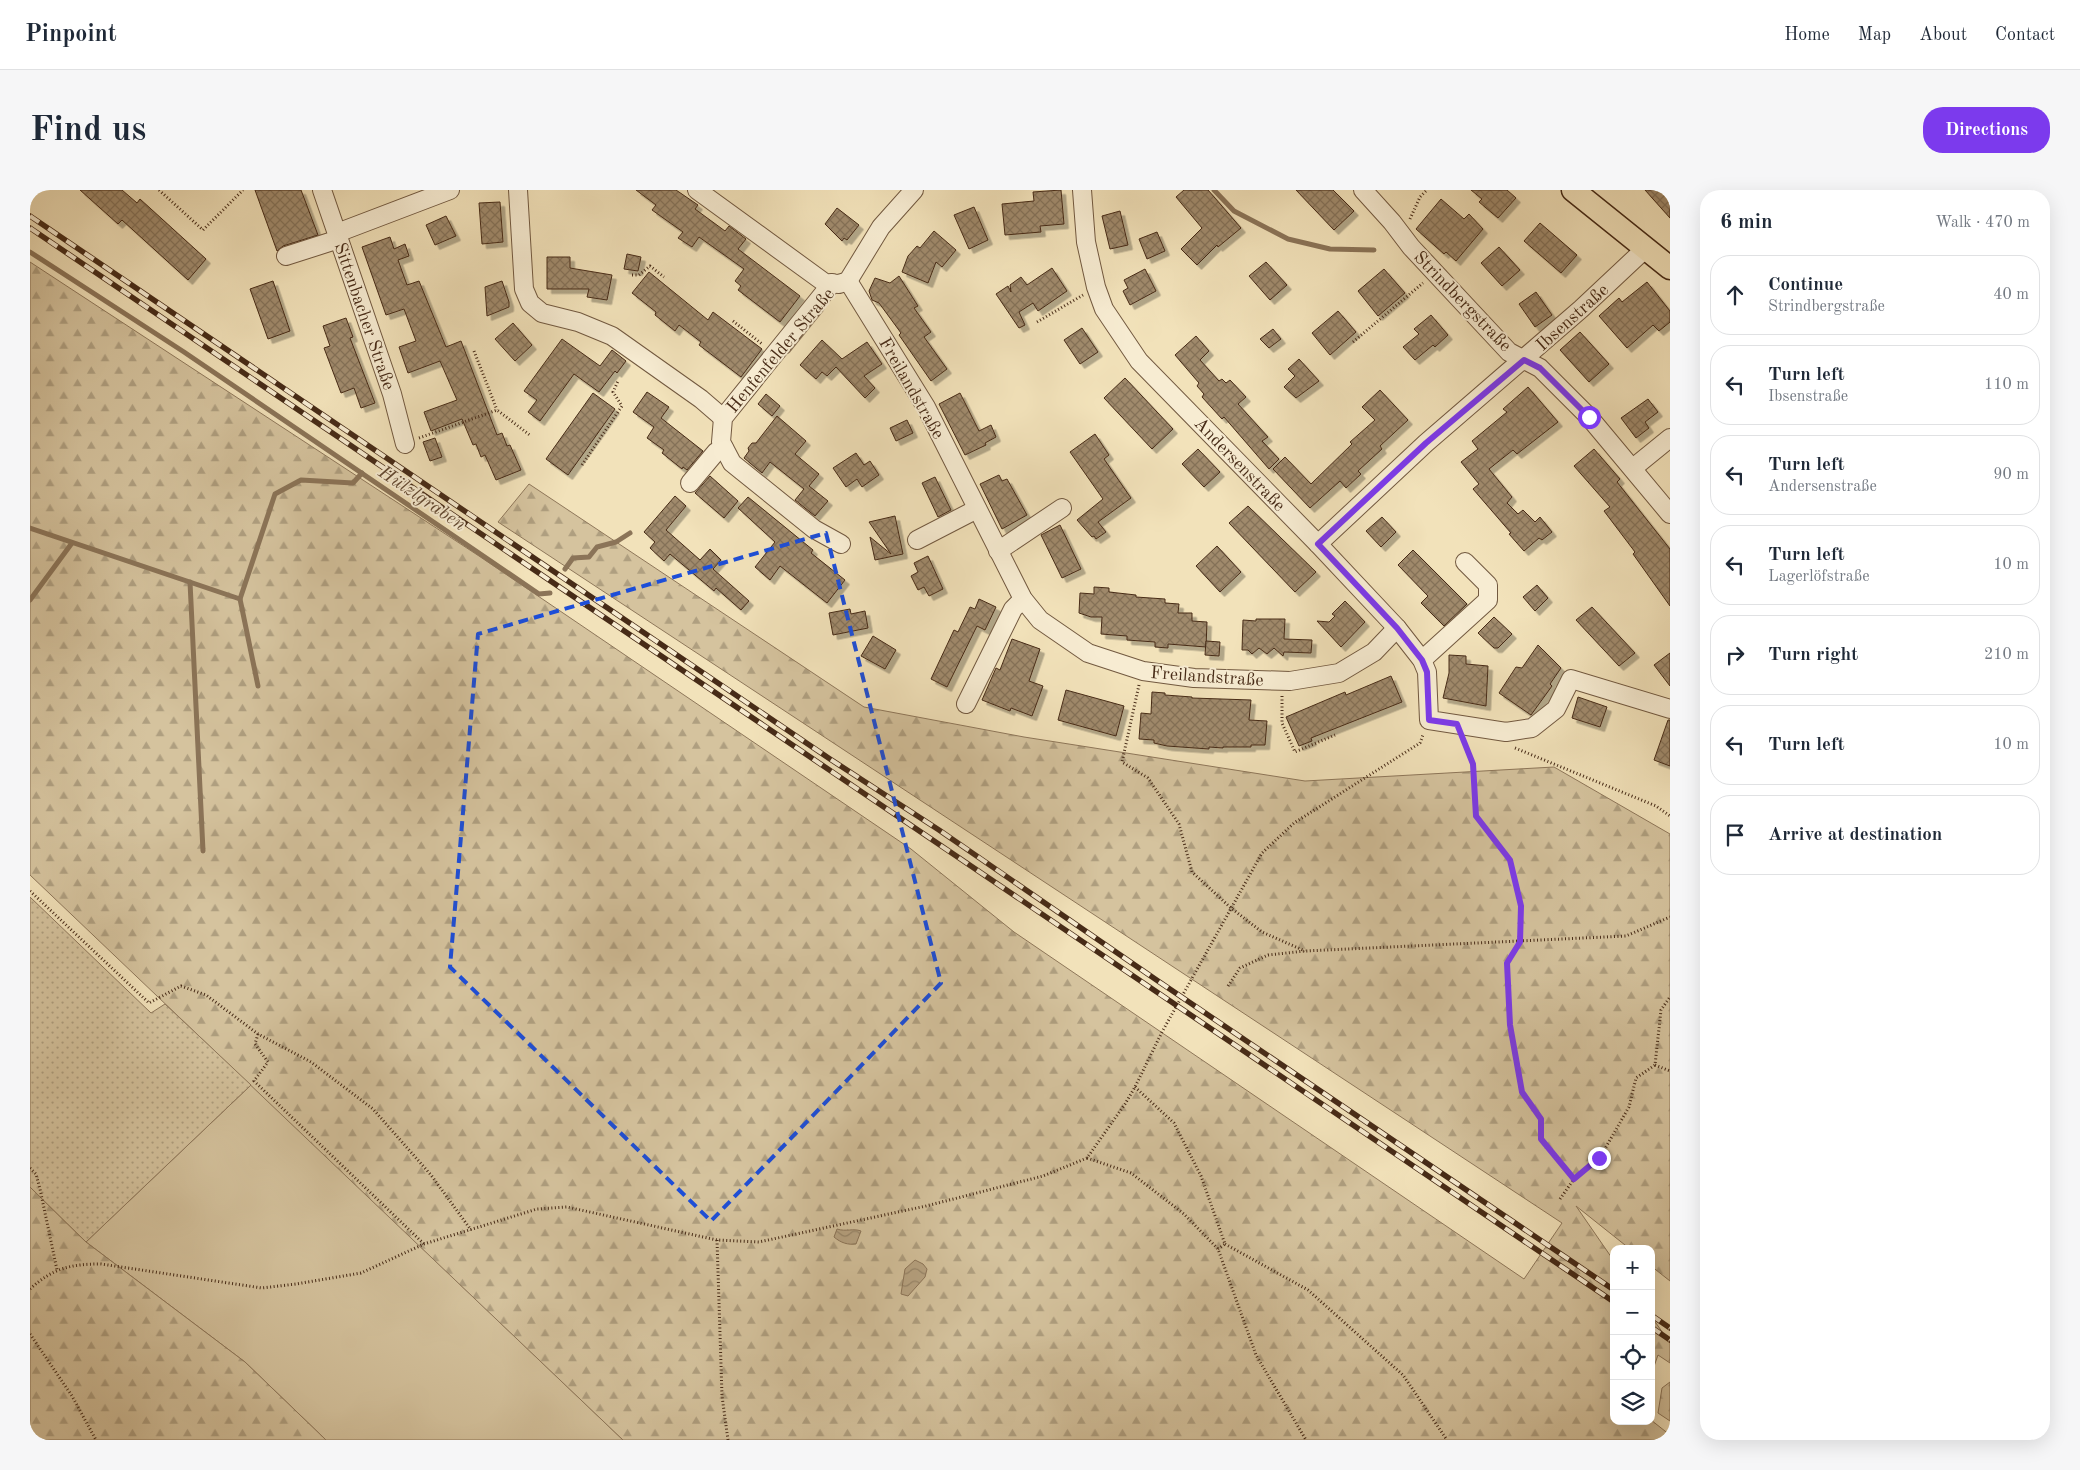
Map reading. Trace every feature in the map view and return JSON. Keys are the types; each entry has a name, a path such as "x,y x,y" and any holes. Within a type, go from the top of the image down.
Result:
{"main road":[{"path":"1573,190 1670,268"}],"street":[{"name":"Sittenbacher Straße","path":"322,190 392,394 405,444"},
{"path":"286,256 450,190"},
{"path":"518,190 524,289 530,303 542,313 578,322 612,336 701,399 724,418"},
{"path":"697,190 825,283 840,282"},
{"name":"Henfenfelder Straße","path":"724,448 721,442 724,418 775,354 840,282 881,227 914,190"},
{"name":"Andersenstraße","path":"1082,190 1086,242 1096,287 1104,309 1139,361 1318,544 1397,628 1422,660 1427,672 1429,720"},
{"name":"Strindbergstraße","path":"1363,190 1435,273 1509,352 1540,368 1560,386 1633,468 1670,514"},
{"name":"Ibsenstraße","path":"1318,544 1426,443 1524,360 1645,249"},
{"name":"Freilandstraße","path":"840,282 926,407 1023,599 1040,620 1088,654 1143,671 1194,678 1282,681 1339,674 1374,652 1397,628"},
{"path":"1633,468 1670,438"},
{"path":"690,483 716,452 724,448 732,463 814,529 842,544"},
{"path":"998,551 1062,508"},
{"path":"916,540 977,509"},
{"path":"1422,660 1488,600 1488,585 1465,562"},
{"path":"966,704 1013,610 1023,599"},
{"path":"1429,720 1506,732 1532,728 1556,709 1572,679 1670,709"}],"path":[{"path":"159,190 203,230 243,190"},
{"path":"1403,236 1420,197 1427,190"},
{"path":"632,275 639,275 650,266 664,277"},
{"path":"1353,342 1435,273"},
{"path":"1038,322 1096,287"},
{"path":"733,321 775,354"},
{"path":"474,351 497,410 531,436"},
{"path":"582,465 622,406 613,392 618,381"},
{"path":"405,444 497,410"},
{"path":"1143,671 1122,762 1148,778 1179,824 1192,872 1231,908 1262,932 1305,951"},
{"path":"1282,681 1282,723 1296,752 1334,736"},
{"path":"30,1289 57,1270 77,1264 101,1264 262,1288 296,1284 361,1273 424,1244 537,1209 567,1207 717,1240 759,1242 841,1225 1043,1176 1087,1158 1135,1088 1162,1032 1262,853 1294,823 1420,744 1429,720"},
{"path":"1457,724 1473,764 1476,816 1510,860 1521,906 1520,942 1507,963 1510,1025 1522,1092 1541,1119 1541,1139 1574,1179"},
{"path":"1510,746 1656,806 1670,816"},
{"path":"30,891 149,1003 181,986 206,994 258,1034 311,1062 373,1109 431,1175 471,1230"},
{"path":"1228,986 1240,968 1268,955 1305,951 1626,936 1670,917"},
{"path":"1560,1199 1574,1179 1599,1158 1629,1107 1636,1078 1655,1065 1661,1010 1670,997"},
{"path":"258,1034 255,1044 268,1062 254,1081 424,1244"},
{"path":"1655,1065 1670,1070"},
{"path":"1135,1088 1174,1123 1201,1176 1225,1244 1308,1290 1403,1375 1447,1440"},
{"path":"1087,1158 1131,1173 1184,1214 1218,1249 1256,1355 1306,1440"},
{"path":"30,1168 36,1174 40,1189 57,1270"},
{"path":"717,1240 722,1396 728,1440"},
{"path":"1218,1249 1225,1244"},
{"path":"30,1334 72,1396 96,1440"}],"highlighted area":[{"path":"826,533 941,983 711,1221 450,967 478,634"}],"green space":[{"path":"30,262 479,556 911,849 1014,932 1524,1279 1562,1223 498,522 529,484 864,707 1024,737 1305,781 1554,767 1670,834 1670,1281 1655,1269 1655,1245 1625,1245 1576,1206 1610,1255 1610,1425 1655,1425 1655,1423 1670,1435 1670,1440 623,1440 30,875"},
{"path":"30,897 151,1013 165,1004 251,1085 86,1242 30,1187"},
{"path":"251,1085 623,1440 326,1440 245,1362 86,1242"},
{"path":"30,1187 86,1242 245,1362 326,1440 30,1440"},
{"path":"1655,1322 1670,1343 1670,1363 1658,1355 1655,1364"},
{"path":"1670,1382 1670,1421 1658,1413 1662,1388"}],"water":[{"path":"837,1229 861,1231 856,1244 839,1241 834,1237"},
{"path":"915,1260 923,1264 927,1269 925,1277 908,1296 901,1294 905,1269"}],"building":[{"path":"80,190 122,190 137,203 140,199 206,259 188,280 122,220 118,224"},
{"path":"255,190 301,190 318,235 283,246 277,251"},
{"path":"636,190 676,190 698,205 695,209 725,231 729,226 746,239 738,249 800,296 780,322 738,290 741,286 735,281 744,269 699,237 692,247 678,238 683,232 652,210 656,205"},
{"path":"1061,190 1064,224 1040,226 1041,232 1005,235 1002,204 1034,201 1033,192"},
{"path":"1184,190 1208,190 1241,228 1218,247 1217,245 1197,265 1181,249 1202,228 1176,197"},
{"path":"1296,190 1333,190 1354,211 1334,230"},
{"path":"1471,190 1507,190 1516,198 1498,218 1479,202 1482,199"},
{"path":"1645,190 1670,190 1670,218"},
{"path":"1441,199 1464,219 1469,214 1483,229 1456,261 1446,252 1444,254 1416,229"},
{"path":"500,202 503,242 482,244 479,203"},
{"path":"974,207 988,240 969,249 954,215"},
{"path":"837,208 859,225 847,240 844,238 842,241 825,224"},
{"path":"1120,211 1128,245 1110,249 1102,216"},
{"path":"446,216 456,236 435,245 426,225"},
{"path":"1540,223 1577,255 1561,273 1524,241"},
{"path":"934,231 956,250 942,267 936,262 928,283 902,272 908,256 917,246 920,248"},
{"path":"1157,232 1165,251 1147,259 1139,239"},
{"path":"390,237 394,249 405,244 409,256 398,260 407,285 419,281 446,347 461,341 497,435 502,433 507,446 510,445 521,470 496,480 485,455 481,457 476,444 473,445 462,419 431,431 424,412 457,400 440,361 408,373 399,347 416,341 404,309 386,315 362,247"},
{"path":"1499,247 1520,270 1502,286 1481,263"},
{"path":"627,254 641,257 638,271 624,269"},
{"path":"547,257 570,257 570,268 612,275 607,300 587,297 589,289 547,289"},
{"path":"1266,262 1287,285 1270,300 1249,276"},
{"path":"1052,268 1067,291 1038,311 1033,303 1019,312 1025,325 1019,328 996,294 1008,286 1011,292 1010,285 1021,277 1027,285"},
{"path":"1145,269 1156,291 1130,305 1123,291 1128,288 1124,280"},
{"path":"1384,269 1405,293 1378,316 1358,291"},
{"path":"649,272 708,320 713,312 762,349 741,377 699,345 701,342 679,325 675,331 655,315 656,312 632,293"},
{"path":"899,276 918,306 914,308 931,332 924,337 947,369 931,381 899,335 901,333 879,303 872,300 869,291 875,278 890,283"},
{"path":"273,281 290,331 268,339 250,289"},
{"path":"502,281 509,307 487,316 485,287"},
{"path":"1647,282 1670,311 1670,322 1659,331 1653,325 1627,348 1599,316 1619,298 1622,302"},
{"path":"1536,292 1552,315 1535,327 1519,304"},
{"path":"1338,311 1356,332 1330,355 1312,333"},
{"path":"1431,315 1448,335 1435,347 1433,345 1415,360 1403,347 1419,334 1414,329"},
{"path":"346,318 353,337 350,338 375,403 361,408 354,388 341,393 324,348 330,346 323,326"},
{"path":"513,323 532,345 515,361 495,339"},
{"path":"1082,328 1098,352 1080,364 1064,340"},
{"path":"1273,329 1281,339 1269,348 1260,339"},
{"path":"1580,332 1609,364 1589,382 1560,350"},
{"path":"1196,336 1209,351 1200,360 1219,381 1222,379 1226,383 1230,380 1246,397 1238,404 1268,437 1262,441 1279,459 1269,469 1224,417 1222,419 1202,397 1204,394 1197,386 1199,383 1175,355"},
{"path":"562,339 600,366 612,350 626,361 617,373 615,371 599,392 574,374 540,421 528,412 537,400 524,391"},
{"path":"822,340 842,359 867,342 882,364 864,376 875,388 865,398 836,367 827,376 822,372 816,379 800,365"},
{"path":"1299,359 1319,381 1296,398 1284,387 1295,376 1288,369"},
{"path":"1125,378 1173,429 1152,449 1104,398"},
{"path":"1528,387 1558,422 1517,454 1513,450 1489,469 1512,497 1507,503 1518,514 1523,510 1535,522 1540,517 1552,532 1542,540 1539,538 1524,551 1473,489 1479,484 1461,462 1478,449 1472,441 1507,412 1503,409"},
{"path":"1380,390 1408,420 1380,446 1382,449 1358,471 1361,474 1346,488 1340,481 1310,508 1273,469 1285,457 1311,484 1352,444 1350,442 1375,420 1362,407"},
{"path":"647,392 669,407 661,418 703,451 687,470 683,467 682,469 662,453 664,450 647,438 654,427 633,412"},
{"path":"593,393 615,409 568,475 546,459"},
{"path":"960,393 979,431 991,425 996,437 985,443 986,445 965,455 939,404"},
{"path":"766,394 780,406 772,416 758,404"},
{"path":"1648,399 1658,412 1645,422 1649,428 1636,438 1621,418"},
{"path":"777,416 806,441 795,454 819,474 809,486 828,501 815,516 795,500 804,489 770,462 762,473 744,458 749,451 748,448 752,443 756,443"},
{"path":"907,420 913,433 896,441 890,428"},
{"path":"1095,434 1109,455 1104,459 1131,498 1098,522 1106,532 1096,539 1077,520 1103,499 1070,452"},
{"path":"435,438 442,457 430,461 423,442"},
{"path":"1198,449 1220,472 1204,487 1182,464"},
{"path":"1594,449 1620,479 1617,482 1670,549 1670,606 1633,554 1635,552 1604,511 1610,507 1574,466"},
{"path":"856,453 864,465 870,461 879,475 862,487 857,479 846,487 833,468"},
{"path":"999,475 1002,481 1007,479 1027,515 1002,529 980,484"},
{"path":"710,476 738,501 724,518 695,493"},
{"path":"935,477 951,510 938,517 922,483"},
{"path":"675,496 686,506 666,530 700,560 710,549 721,560 713,569 749,601 741,610 716,588 714,591 670,554 664,561 650,548 655,542 644,532"},
{"path":"748,497 813,550 811,553 845,580 827,603 780,566 770,580 755,567 775,542 738,508"},
{"path":"1248,506 1316,572 1295,592 1229,523"},
{"path":"895,516 903,554 875,560 870,537 891,554 869,522"},
{"path":"1382,517 1396,532 1381,547 1366,531"},
{"path":"1060,525 1081,569 1062,578 1041,535"},
{"path":"1217,546 1241,572 1220,592 1196,566"},
{"path":"1413,550 1467,604 1444,626 1421,603 1428,596 1398,565"},
{"path":"928,556 943,589 929,596 924,587 918,590 911,576 918,572 914,563"},
{"path":"1537,585 1548,598 1535,611 1523,597"},
{"path":"1094,587 1109,588 1109,592 1136,595 1136,597 1165,599 1165,603 1179,604 1178,613 1192,613 1192,621 1207,622 1206,647 1168,644 1168,648 1155,647 1155,642 1127,640 1127,636 1101,634 1102,617 1091,617 1079,613 1080,593 1094,594"},
{"path":"979,599 996,607 985,630 977,626 947,687 931,679 954,630 958,632 970,607 975,609"},
{"path":"1345,601 1365,622 1341,647 1317,621 1329,622 1335,616 1332,614"},
{"path":"1592,607 1635,653 1619,666 1576,620"},
{"path":"850,609 851,614 865,611 868,628 833,635 829,613"},
{"path":"1494,617 1512,634 1498,648 1494,648 1478,633"},
{"path":"1256,619 1285,619 1284,639 1312,640 1311,653 1284,652 1283,656 1274,648 1267,654 1259,648 1252,654 1248,650 1242,650 1243,620 1256,621"},
{"path":"873,636 896,650 885,669 861,656"},
{"path":"1012,639 1040,649 1029,681 1043,686 1032,716 1011,708 1010,711 982,700 996,668 1000,670"},
{"path":"1206,641 1220,642 1219,656 1205,655"},
{"path":"1538,645 1561,668 1550,684 1552,686 1531,715 1499,693 1516,667 1522,668"},
{"path":"1670,653 1670,686 1654,665"},
{"path":"1449,655 1466,656 1466,664 1488,666 1486,706 1443,698 1449,673"},
{"path":"1391,676 1402,702 1311,738 1312,741 1299,746 1286,717 1345,692 1346,695"},
{"path":"1066,690 1124,706 1116,736 1058,720"},
{"path":"1152,692 1192,698 1251,700 1249,720 1267,721 1265,745 1209,747 1209,749 1167,746 1154,743 1154,740 1139,739 1141,713 1151,714"},
{"path":"1578,697 1607,707 1600,727 1572,718"},
{"path":"1668,720 1670,720 1670,766 1654,760"}],"waterway":[{"name":"Hülzlgraben","path":"1214,190 1234,211 1288,239 1330,249 1374,250"},
{"path":"30,252 184,352 539,594 550,593"},
{"name":"Hülzlgraben","path":"788,351 822,309"},
{"name":"Hülzlgraben","path":"30,528 240,599 275,494 301,480 353,483 362,473"},
{"name":"Hülzlgraben","path":"565,569 573,558 589,557 597,547 616,542 630,533"},
{"path":"30,600 72,543"},
{"path":"190,582 203,851"},
{"path":"240,599 258,686"}],"railway":[{"path":"30,216 830,759 939,830 1610,1287"},
{"path":"30,228 1610,1299"},
{"path":"1655,1318 1670,1328"},
{"path":"1655,1330 1670,1340"}],"route":[{"path":"1589,417 1540,368 1524,360 1426,443 1318,544 1397,628 1422,660 1427,672 1429,720 1457,724 1473,764 1476,816 1510,860 1521,906 1520,942 1507,963 1510,1025 1522,1092 1541,1119 1541,1139 1574,1179 1599,1158"}]}
